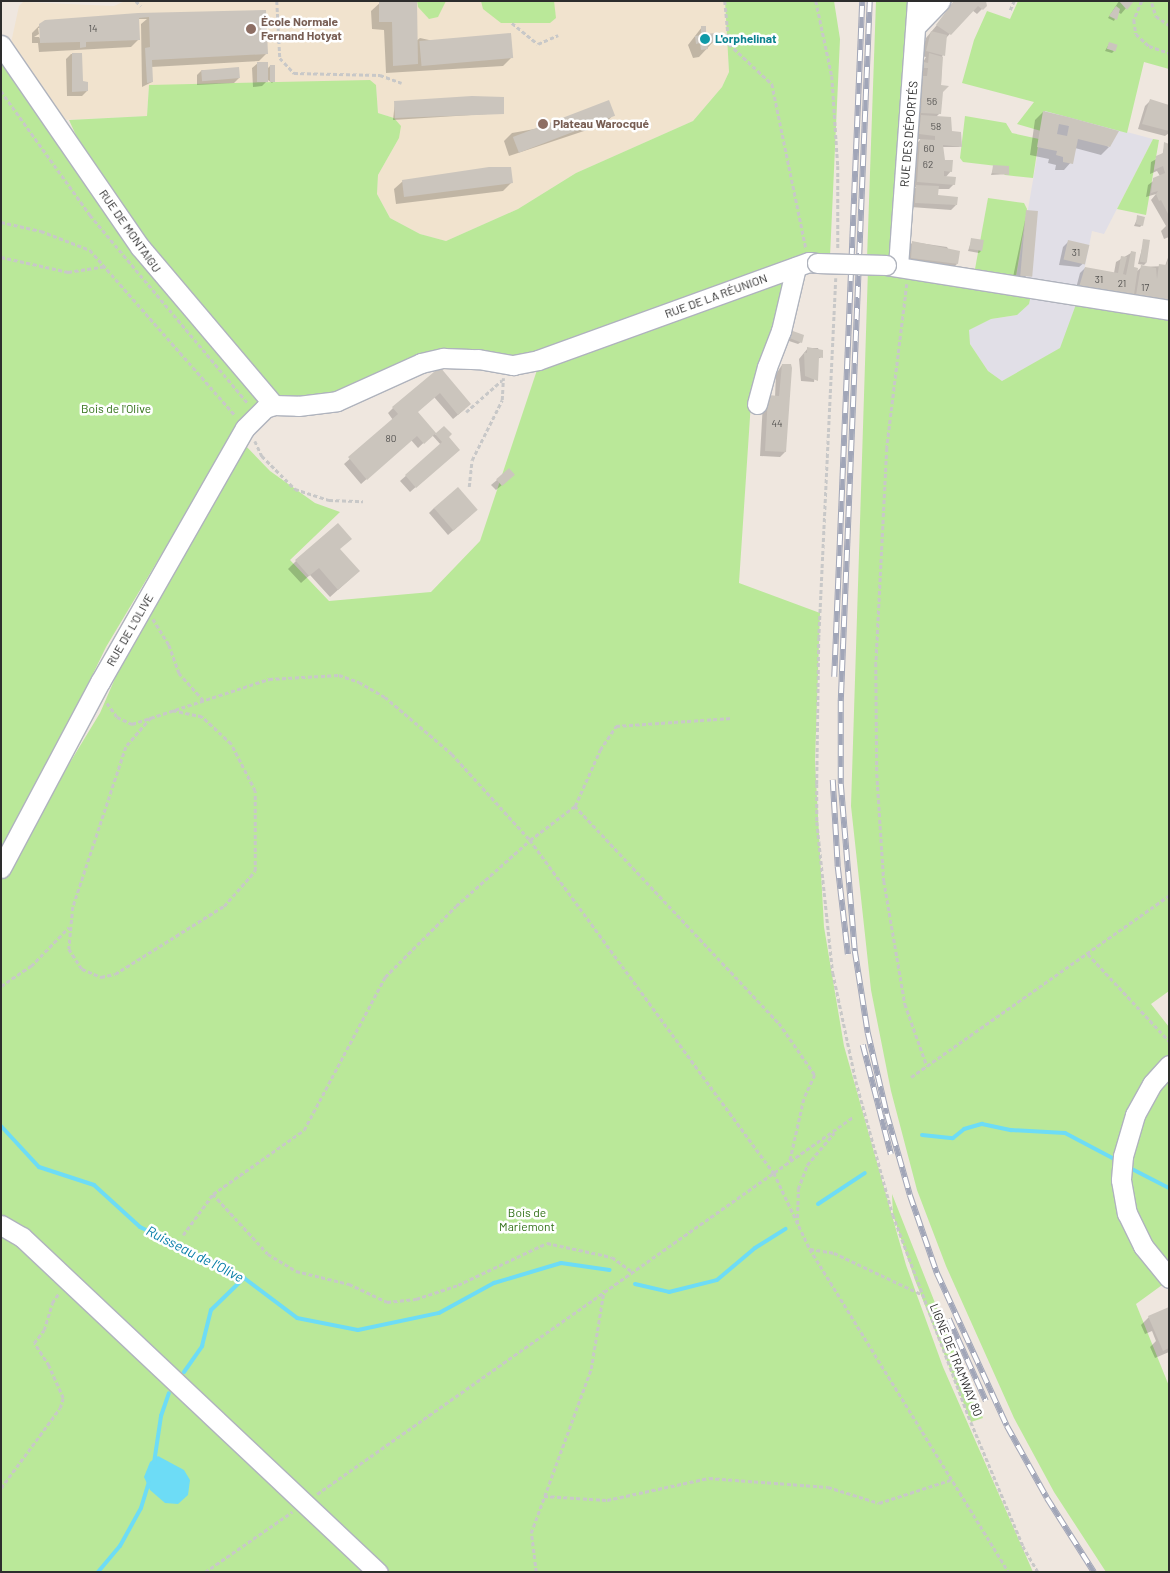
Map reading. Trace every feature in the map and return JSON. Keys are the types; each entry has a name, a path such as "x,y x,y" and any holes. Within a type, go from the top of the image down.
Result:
{"street":[{"name":"RUE DES DÉPORTÉS","path":"897,266 918,24 917,1"},
{"path":"918,24 940,1"},
{"name":"RUE DE MONTAIGU","path":"1,45 140,247 274,404"},
{"name":"RUE DE LA RÉUNION","path":"274,404 298,406 338,401 421,363 443,358 478,359 508,372 808,264 897,266 1169,310"},
{"path":"757,404 781,331 808,264"},
{"name":"RUE DE L'OLIVE","path":"1,868 100,682 248,424 274,404"},
{"path":"1169,1065 1142,1098 1123,1163 1127,1213 1143,1246 1169,1278"},
{"path":"1,1225 22,1237 68,1279 378,1572"}],"path":[{"path":"136,1 141,6"},
{"path":"277,1 280,58 294,72 380,75 402,84"},
{"path":"725,1 729,44 772,84 808,264"},
{"path":"816,1 832,76 838,166 838,254"},
{"path":"1010,10 1014,1"},
{"path":"1142,1 1134,20 1136,34 1149,46 1169,53"},
{"path":"1158,1 1150,2 1156,16 1169,24"},
{"path":"512,22 538,44 558,35"},
{"path":"1,222 71,241 90,250 107,266 248,424 262,456 295,489 329,500 363,501"},
{"path":"1,257 68,272 107,266"},
{"path":"897,266 876,663 877,774 884,882 904,995 915,1038 927,1066"},
{"name":"LIGNE DE TRAMWAY 80","path":"837,274 819,636 817,822 833,973 884,1188 921,1294 985,1454 1038,1572"},
{"path":"466,412 508,372"},
{"path":"469,487 472,460 502,400 508,372"},
{"path":"145,604 169,645 178,674 204,701"},
{"path":"100,682 108,707 117,717 132,724 269,678 339,675 359,682 385,697 422,727 530,840 774,1173 788,1198 797,1228 950,1480 1009,1572"},
{"path":"152,717 126,747 73,907 69,949 82,969 102,977 115,974 224,906 255,870 255,791 231,744 202,717 172,711"},
{"path":"183,1235 213,1194 304,1130 385,977 456,906 530,840 575,806 600,750 616,726 732,718"},
{"path":"575,806 779,1023 815,1075 804,1099 790,1161"},
{"path":"911,1077 1169,896"},
{"path":"1,986 31,966 70,926"},
{"path":"1088,954 1169,1041"},
{"path":"205,1572 631,1271 853,1117"},
{"path":"797,1228 798,1189 807,1166 840,1127"},
{"path":"213,1194 268,1254 296,1271 350,1284 387,1302 416,1299 458,1285 547,1243 612,1257 631,1271"},
{"path":"810,1250 834,1253 921,1294"},
{"path":"1,1488 60,1408 63,1398 49,1366 34,1343 44,1330 52,1303 68,1279"},
{"path":"536,1572 531,1533 591,1369 604,1290"},
{"path":"544,1496 607,1500 709,1478 828,1488 879,1503 950,1480"}],"shaded area":[{"name":"Plateau Warocqué","path":"125,1 725,1 729,72 722,87 693,121 576,173 518,209 446,241 420,234 390,218 377,194 378,175 399,138 394,118 378,113 376,85 149,85 147,116 63,120 11,43 19,6 23,2 114,6"},
{"path":"1045,110 1153,139 1104,234 1092,231 1079,296 1061,348 1002,381 988,371 970,344 968,330 991,319 1017,315 1015,285"}],"green space":[{"path":"417,1 446,1 438,17 429,19 418,7"},
{"path":"481,1 554,1 556,18 550,23 501,23 483,9"},
{"path":"725,1 834,1 840,39 830,257 529,360 448,355 319,399 283,399 260,381 95,177 69,120 147,116 149,85 370,80 376,85 378,113 394,118 401,126 399,138 378,175 377,194 390,218 420,234 446,241 518,209 576,173 693,121 722,87 729,72"},
{"path":"876,1 910,1 893,261 867,259"},
{"path":"1018,1 1169,1 1169,69 1144,62 1127,133 1045,111 1041,131 1017,124 1034,102 962,83 974,40 987,11 1010,19"},
{"name":"Bois de l'Olive","path":"1,48 107,211 259,396 257,411 182,520 106,647 36,792 1,856"},
{"path":"965,116 1006,123 1012,133 1039,139 1033,178 1005,175 997,166 963,162 960,158"},
{"path":"1153,139 1159,140 1146,215 1117,209"},
{"path":"988,198 1024,203 1027,209 1016,276 975,269"},
{"path":"868,269 1031,295 1029,304 1017,315 991,319 969,330 970,344 988,371 1002,381 1060,348 1079,296 1169,310 1169,991 1151,1004 1169,1027 1169,1280 1136,1304 1169,1386 1169,1572 1106,1572 1054,1492 1014,1418 946,1266 917,1190 891,1091 871,990 851,806"},
{"name":"Bois de Mariemont","path":"784,279 768,347 752,387 739,583 820,613 815,761 824,927 844,1046 906,1265 943,1367 1033,1572 1,1572 1,876 100,713 123,660 244,444 270,471 315,503 340,512 290,560 329,601 431,592 480,541 537,370 626,334"},
{"path":"892,1194 952,1346 983,1418 971,1422 915,1280 893,1215"}],"water":[{"path":"158,1456 184,1470 190,1480 188,1495 178,1504 165,1503 150,1490 144,1477 150,1462"}],"building":[{"path":"417,1 418,64 393,66 392,22 379,22 379,2"},
{"path":"986,1 987,6 983,10 978,6 951,35 936,25 953,2"},
{"path":"1119,1 1134,1 1127,10"},
{"path":"1116,6 1120,9 1117,20 1109,16"},
{"path":"266,10 268,54 152,60 153,82 147,83 145,48 150,47 149,17 139,18 140,40 86,42 86,47 80,48 80,42 40,43 39,24 45,20 138,13"},
{"name":"L'orphelinat","path":"701,26 706,26 706,34 715,33 716,42 707,43 708,49 701,50 700,43 696,44 695,36 701,35"},
{"path":"931,31 947,35 945,56 926,51"},
{"path":"511,33 513,58 422,66 419,41"},
{"path":"1109,42 1118,45 1115,51 1107,49"},
{"path":"72,53 82,53 83,81 88,82 88,91 72,92"},
{"path":"929,53 943,57 941,85 949,86 943,92 941,114 921,113 923,76 927,76 928,68 924,68 924,62 928,63"},
{"path":"257,62 268,62 268,82 257,82"},
{"path":"270,65 275,65 275,82 270,82"},
{"path":"239,67 240,78 202,81 201,70"},
{"path":"472,96 504,97 504,114 395,118 394,101"},
{"path":"1150,99 1169,105 1169,131 1142,124"},
{"path":"609,100 615,116 519,153 513,137"},
{"path":"1043,111 1119,131 1110,147 1078,139 1073,164 1063,162 1063,157 1056,155 1057,151 1037,147","holes":["1059,124 1069,126 1067,136 1057,134"]},
{"path":"921,115 951,117 952,131 961,132 962,147 943,145 945,160 953,160 952,172 944,171 944,176 956,177 955,185 917,182 920,139 935,140 935,136 919,134"},
{"path":"1164,142 1169,144 1169,216 1161,200 1159,201 1156,194 1158,191 1151,193 1153,178 1165,173 1163,166 1154,170 1156,156 1163,153"},
{"path":"993,165 1009,166 1009,175 992,173"},
{"path":"489,167 511,167 513,183 404,197 402,180"},
{"path":"916,185 939,186 938,195 958,197 957,205 915,203"},
{"path":"1026,210 1038,211 1032,277 1020,276"},
{"path":"1137,215 1145,217 1143,226 1136,224"},
{"path":"971,238 984,240 982,251 969,249"},
{"path":"1143,239 1150,240 1147,263 1140,262"},
{"path":"1068,240 1089,245 1085,264 1064,259"},
{"path":"912,241 960,251 958,264 911,258"},
{"path":"1131,251 1136,252 1134,267 1138,268 1134,295 1079,287 1085,267 1118,273 1121,256 1127,257 1123,274 1126,275"},
{"path":"1169,257 1169,301 1136,295 1141,265 1156,268 1157,279 1159,264 1166,265"},
{"path":"790,330 804,335 802,343 787,337"},
{"path":"807,347 823,350 823,358 819,357 818,381 805,376 804,352 807,353"},
{"path":"782,364 791,364 792,368 786,452 765,451 768,395 779,396"},
{"path":"440,367 471,404 458,415 440,393 418,412 436,433 444,426 452,434 449,437 460,450 416,488 405,475 442,442 435,434 424,444 417,436 367,480 348,457 398,414 392,407"},
{"path":"509,468 515,475 502,486 496,479"},
{"path":"458,487 478,510 454,531 434,508"},
{"path":"338,523 352,539 340,549 360,571 338,590 319,568 309,576 295,560"},
{"path":"1169,1307 1169,1348 1163,1351 1148,1316"}],"waterway":[{"path":"922,1135 953,1138 964,1129 982,1124 1011,1130 1065,1133 1118,1161"},
{"name":"Ruisseau de l'Olive","path":"1,1126 39,1167 94,1185 140,1227 244,1278 297,1318 358,1330 439,1313 494,1283 561,1263 610,1270"},
{"path":"1128,1167 1169,1188"},
{"path":"818,1204 865,1173"},
{"path":"635,1284 669,1292 717,1280 755,1248 786,1229"},
{"path":"184,1372 202,1346 211,1310 244,1278"},
{"path":"154,1463 161,1416 169,1393"},
{"path":"98,1572 120,1546 141,1508 149,1482"}],"railway":[{"path":"834,677 862,1"},
{"path":"870,1 841,701 841,784 855,951 868,1033 887,1114 910,1195 937,1273 1007,1426 1047,1498 1094,1572"},
{"path":"833,780 838,867 848,954"},
{"path":"863,1045 891,1154"},
{"path":"949,1319 986,1401"}],"place":[{"name":"École Normale Fernand Hotyat","path":"251,29"},
{"name":"L'orphelinat","path":"705,39"},
{"name":"Plateau Warocqué","path":"543,124"}]}
